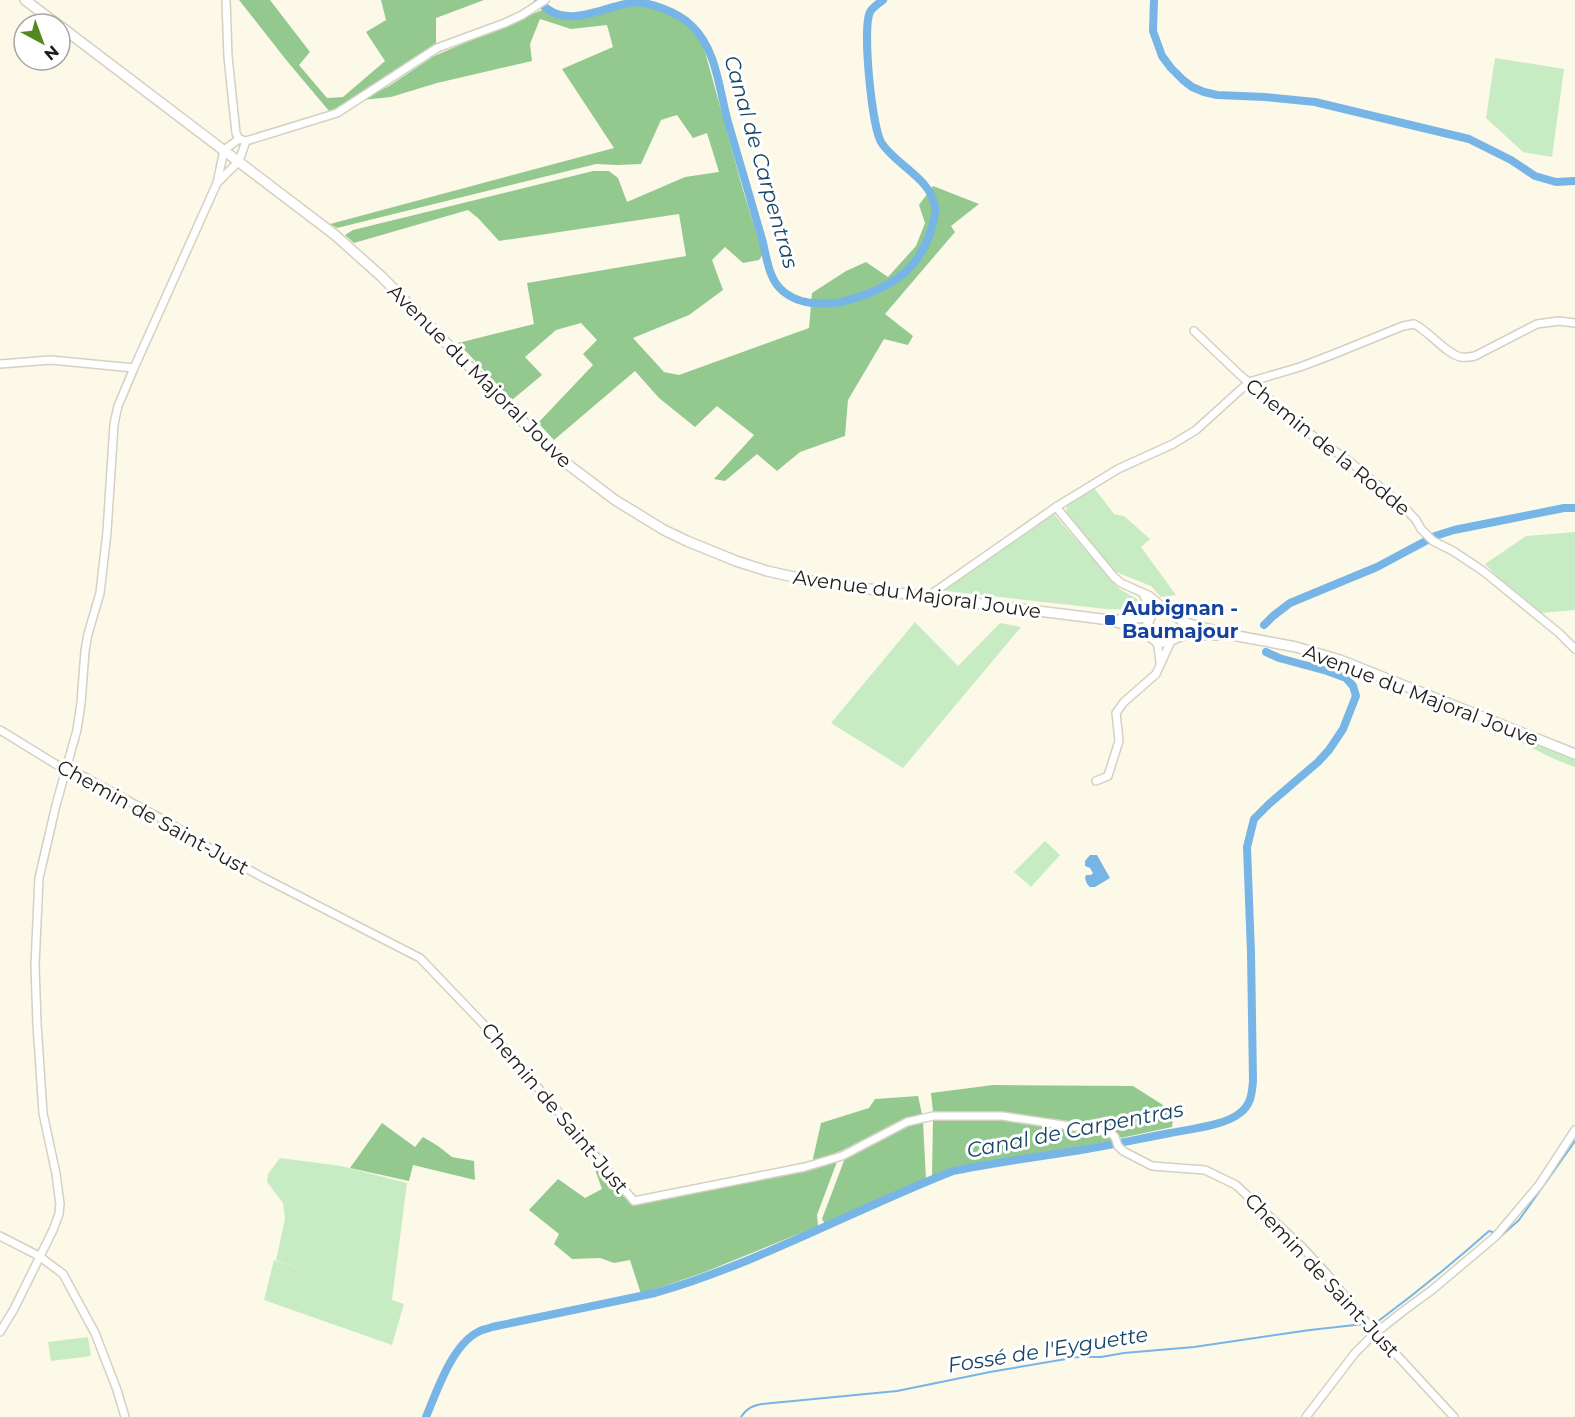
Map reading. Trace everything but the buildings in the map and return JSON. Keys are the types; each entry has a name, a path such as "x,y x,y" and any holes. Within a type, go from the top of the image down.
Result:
{"main road":[{"name":"Avenue du Majoral Jouve","path":"25,0 41,12"},
{"name":"Avenue du Majoral Jouve","path":"72,36 328,229 362,258 562,460 615,500 687,541 767,571 812,581 1110,620 1131,625 1161,642 1191,634 1231,635"},
{"name":"Avenue du Majoral Jouve","path":"1110,620 1151,616 1160,609 1165,609 1193,626 1296,647 1340,660 1575,754"},
{"path":"1151,616 1147,626 1153,637"},
{"path":"1174,638 1180,626 1179,619"}],"street":[{"path":"217,183 239,161 242,140 236,133 228,57 226,0"},
{"path":"0,1332 14,1309 59,1214 56,1174 43,1113 37,1024 35,965 39,878 79,721 88,634 100,593 107,532 114,424 118,406 217,183 225,151 242,140 337,113 437,48 522,15 544,0"},
{"path":"927,597 1056,507 1118,469 1173,444 1196,429 1250,382 1300,367 1403,326 1414,324 1451,353 1460,357 1468,357 1475,356 1537,324 1548,321 1575,323"},
{"name":"Chemin de la Rodde","path":"1194,331 1305,430 1349,461 1395,499 1430,538 1483,572 1559,633 1575,650"},
{"path":"0,364 51,360 134,368"},
{"path":"1056,507 1114,578 1150,596 1165,609"},
{"path":"1141,592 1149,606 1151,616"},
{"path":"1153,637 1161,664"},
{"path":"1096,781 1108,776 1119,741 1116,712 1151,680 1174,638"},
{"name":"Chemin de Saint-Just","path":"0,730 57,765 66,767 307,901 420,958 488,1029 634,1200 805,1167 843,1156 907,1122 933,1116 1002,1116 1110,1132 1123,1151 1152,1166 1205,1170 1236,1185 1268,1213 1326,1273 1375,1333 1454,1417"},
{"path":"1306,1417 1355,1353 1375,1333 1432,1290 1496,1236 1539,1185 1575,1130"},
{"path":"0,1236 39,1256 63,1274 90,1323 117,1390 125,1417"}],"green space":[{"path":"239,0 270,0 310,52 299,65 327,98 343,97 385,61 366,32 386,20 381,0 484,0 436,18 436,45 337,110 329,111"},
{"path":"633,4 671,13 690,26 702,41 763,254 759,260 743,263 725,247 712,260 723,290 689,315 633,338 664,372 679,375 809,328 812,293 846,271 866,262 888,277 916,246 925,223 919,205 933,186 979,204 951,226 955,232 885,314 913,336 908,345 884,339 848,400 845,436 800,452 777,471 757,454 725,481 714,479 754,435 717,406 695,427 659,398 635,371 554,440 538,423 593,365 583,354 597,340 581,323 556,330 525,357 542,375 512,400 458,343 534,324 527,283 686,256 679,214 499,241 468,210 354,243 345,235 353,230 593,171 609,171 618,178 627,202 685,177 719,172 707,133 693,138 677,115 661,120 641,164 596,164 337,228 330,224 614,148 562,69 613,47 607,25 571,29 540,19 530,44 532,61 437,83 391,97 362,100 389,86 434,56 542,10 558,17 577,19"},
{"path":"1495,58 1564,69 1552,157 1523,152 1486,118"},
{"path":"1094,488 1114,514 1124,516 1150,539 1141,547 1176,595 1161,597 1151,586 1116,572 1068,518 1066,509 1070,501"},
{"path":"1053,513 1118,588 1137,599 1141,610 1106,609 946,591 945,587"},
{"path":"1575,532 1575,610 1541,613 1500,580 1485,564 1526,536"},
{"path":"915,622 958,666 1000,623 1021,627 903,768 831,723"},
{"path":"1485,724 1575,759 1575,767 1491,729"},
{"path":"1045,841 1060,855 1031,887 1014,872"},
{"path":"993,1085 1133,1086 1174,1112 1172,1127 1121,1138 1114,1129 1076,1122 1003,1113 933,1112 931,1093"},
{"path":"918,1096 922,1114 905,1118 812,1163 821,1123 869,1108 875,1099"},
{"path":"999,1118 1110,1135 1113,1141 957,1167 932,1176 933,1119"},
{"path":"923,1122 926,1179 825,1224 822,1219 845,1158 907,1125"},
{"path":"382,1123 415,1147 423,1137 452,1157 474,1161 475,1180 413,1165 409,1181 350,1168"},
{"path":"280,1158 341,1166 407,1183 392,1300 404,1304 392,1345 264,1300 274,1260 303,1270 276,1260 285,1219 283,1203 267,1182 268,1174"},
{"path":"838,1159 817,1215 818,1226 705,1272 641,1294 630,1260 614,1263 600,1258 572,1259 554,1244 559,1234 529,1210 558,1179 585,1198 602,1189 593,1164 597,1162 633,1204"},
{"path":"88,1337 91,1356 51,1361 48,1342"}],"water":[{"path":"1090,855 1097,855 1110,878 1095,887 1090,887 1085,878 1086,875 1093,873 1085,866 1085,861"}],"waterway":[{"name":"Canal de Carpentras","path":"538,0 548,10 559,15 570,16 630,3 645,4 671,12 692,26 712,58 771,275 779,287 790,296 804,302 819,304 857,298 881,288 902,275 923,249 934,219 935,207 927,188 881,142 874,117 869,77 868,22 870,12 883,0"},
{"name":"Canal de Carpentras","path":"1154,0 1153,31 1162,56 1171,68 1192,87 1217,95 1315,102 1469,139 1511,160 1535,176 1556,182 1575,181"},
{"name":"Canal de Carpentras","path":"1264,625 1290,603 1377,567 1435,536 1454,530 1564,508 1575,508"},
{"name":"Canal de Carpentras","path":"426,1417 440,1382 453,1358 460,1347 481,1330 655,1293 694,1281 953,1171 1087,1149 1206,1126 1225,1121 1244,1110 1250,1098 1253,1081 1247,847 1254,819 1329,750 1343,729 1356,696 1353,686 1346,678 1266,652"},
{"name":"Fossé de l'Eyguette","path":"1501,1236 1519,1220 1575,1141"},
{"name":"Fossé de l'Eyguette","path":"1370,1323 1377,1322 1406,1300 1489,1231 1496,1233"},
{"name":"Fossé de l'Eyguette","path":"741,1417 745,1411 762,1404 897,1391 1078,1357 1101,1357 1194,1347 1364,1324"}],"place":[{"name":"Aubignan - Baumajour","path":"1110,620"}]}
